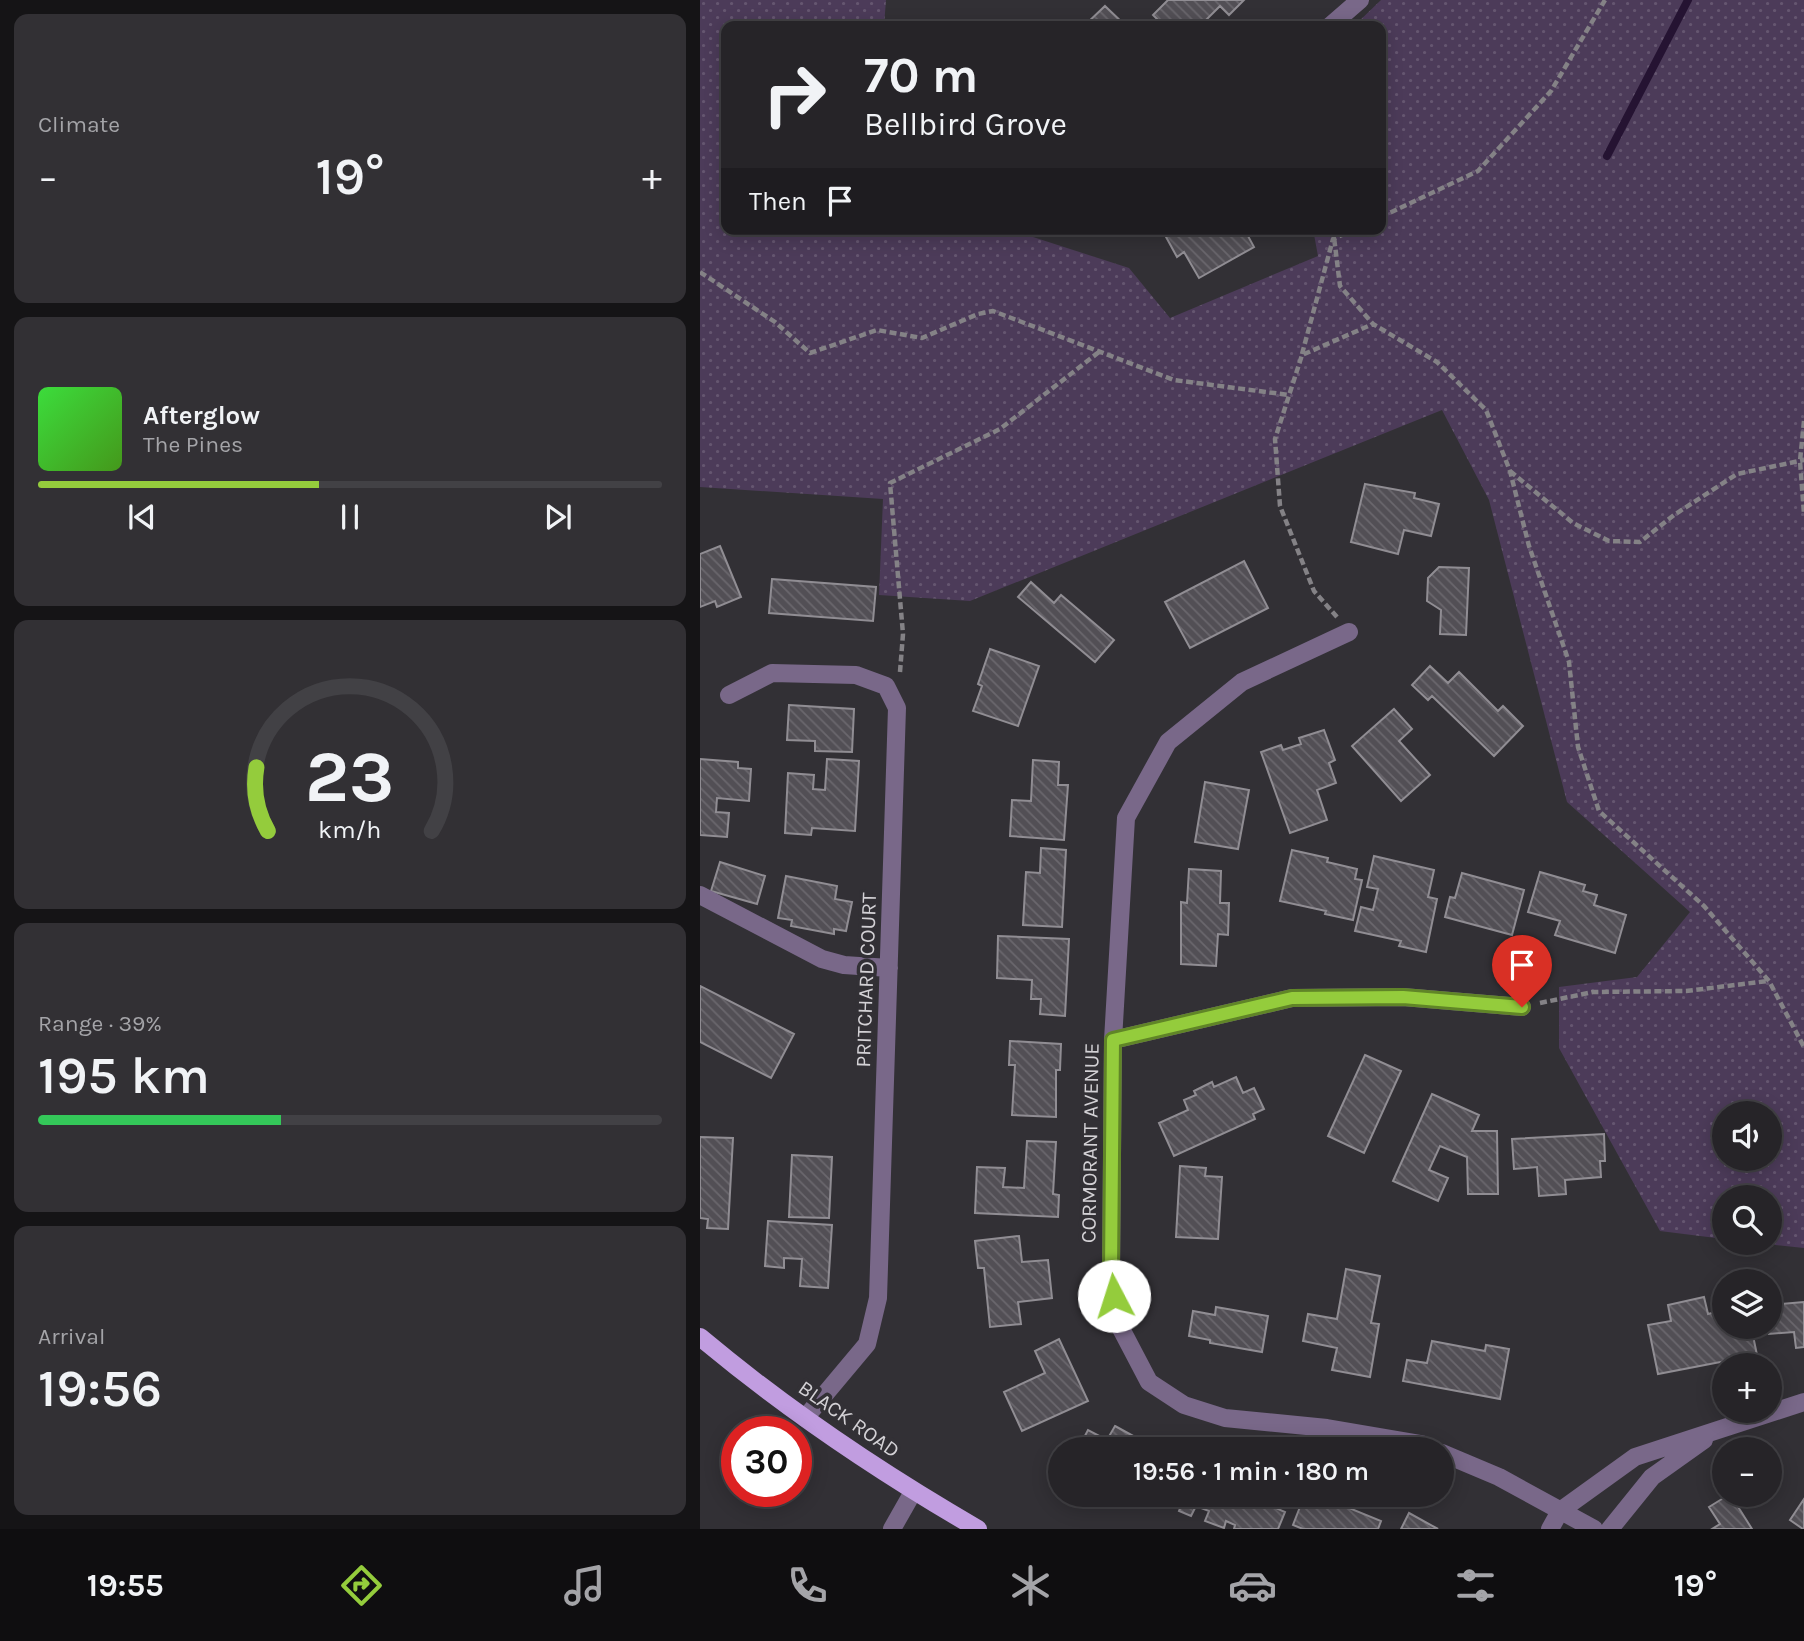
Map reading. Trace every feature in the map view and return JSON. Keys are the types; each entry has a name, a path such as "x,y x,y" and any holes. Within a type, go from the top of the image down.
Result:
{"main road":[{"name":"BLACK ROAD","path":"700,1337 802,1416"},
{"name":"BLACK ROAD","path":"812,1423 913,1492 978,1529"}],"street":[{"path":"1336,21 1360,0"},
{"name":"CORMORANT AVENUE","path":"1349,632 1242,682 1168,742 1126,818 1113,1040 1111,1270 1117,1321 1149,1382 1184,1405 1225,1418 1327,1428 1380,1437"},
{"path":"729,695 772,673 856,675 886,686 897,708"},
{"name":"PRITCHARD COURT","path":"807,1416 867,1344 878,1298 897,708"},
{"path":"700,895 822,958 844,965 889,968"},
{"path":"1113,1040 1292,998 1403,997 1522,1007"},
{"path":"1550,1529 1560,1511 1635,1457 1804,1402"},
{"path":"1610,1529 1653,1476 1718,1430"},
{"path":"1454,1458 1499,1478 1594,1529"},
{"path":"892,1529 913,1492"}],"path":[{"path":"1386,215 1478,171 1552,91 1605,0"},
{"path":"1334,235 1340,286 1373,324 1437,362 1486,410 1510,471 1529,546 1569,662 1578,747 1600,811 1704,906 1769,981 1804,1047"},
{"path":"1342,235 1334,239 1275,439 1279,506 1314,591 1349,632"},
{"path":"700,272 775,322 810,354 877,330 922,338 978,314 993,311 1174,380 1289,395"},
{"path":"1301,355 1373,324"},
{"path":"897,708 902,634 890,483 1000,429 1099,352"},
{"path":"1804,421 1804,514"},
{"path":"1510,471 1573,523 1609,541 1640,542 1674,515 1737,474 1802,461"},
{"path":"1522,1007 1593,992 1686,991 1769,981"}],"shaded area":[{"path":"700,0 886,0 884,21 721,21 721,235 1027,235 1129,268 1170,318 1318,256 1314,235 1386,235 1386,21 1359,21 1381,0 1804,0 1804,1248 1782,1246 1782,1185 1712,1185 1712,1238 1660,1231 1559,1048 1559,987 1637,977 1690,912 1567,802 1489,500 1442,410 970,601 879,595 883,499 700,487"}],"building":[{"path":"1168,0 1244,0 1229,15 1220,6 1205,21 1159,21 1153,15"},
{"path":"1105,6 1121,21 1089,21"},
{"path":"1165,235 1250,235 1254,247 1199,278 1184,252 1177,257"},
{"path":"1365,484 1415,493 1414,498 1439,504 1431,536 1404,530 1398,554 1351,542"},
{"path":"720,546 741,597 717,607 715,601 700,607 700,554"},
{"path":"1244,561 1268,608 1190,648 1165,602"},
{"path":"1439,567 1469,568 1466,635 1440,634 1441,610 1427,601 1428,578"},
{"path":"772,579 876,587 873,621 769,613"},
{"path":"1031,582 1054,603 1061,595 1114,640 1095,662 1018,597"},
{"path":"990,649 1039,666 1018,726 973,711 982,686 978,684"},
{"path":"1430,666 1448,683 1459,672 1498,711 1503,706 1523,726 1494,756 1432,696 1428,700 1412,685"},
{"path":"789,705 854,709 852,752 815,751 815,741 787,740"},
{"path":"1394,709 1412,729 1399,741 1430,775 1401,801 1352,746"},
{"path":"1324,730 1335,760 1329,763 1336,783 1317,790 1327,820 1290,833 1261,752 1281,745 1283,750 1301,744 1299,738"},
{"path":"700,759 738,762 738,768 751,769 749,801 717,798 716,812 729,813 727,837 700,835"},
{"path":"827,759 859,761 855,831 812,828 811,835 785,833 788,773 814,775 813,789 825,790"},
{"path":"1033,760 1059,762 1058,785 1068,785 1064,840 1010,836 1012,800 1031,801"},
{"path":"1205,782 1249,790 1238,849 1195,842"},
{"path":"1041,848 1066,850 1062,927 1023,925 1026,872 1040,873"},
{"path":"1292,850 1328,858 1327,862 1357,869 1355,879 1362,880 1353,920 1280,901"},
{"path":"1374,856 1434,870 1428,897 1437,899 1426,952 1399,946 1401,941 1355,931 1361,907 1373,910 1378,889 1367,887"},
{"path":"720,862 765,876 757,904 711,891"},
{"path":"1189,869 1221,871 1220,903 1229,903 1228,935 1218,934 1216,966 1181,964 1181,902 1187,903"},
{"path":"1540,872 1585,885 1583,891 1597,895 1594,905 1626,915 1615,953 1555,935 1560,921 1528,912"},
{"path":"1462,873 1524,890 1512,935 1445,917 1450,897 1455,898"},
{"path":"786,876 837,886 835,899 852,902 846,931 834,929 834,934 791,926 792,920 778,918"},
{"path":"998,936 1069,939 1065,1016 1040,1014 1041,999 1031,999 1032,980 997,978"},
{"path":"700,986 794,1034 771,1078 700,1042"},
{"path":"1010,1041 1061,1044 1060,1070 1056,1070 1056,1117 1012,1115 1015,1065 1009,1065"},
{"path":"1365,1055 1401,1071 1364,1153 1328,1136"},
{"path":"1236,1077 1243,1093 1254,1088 1264,1109 1253,1114 1255,1119 1174,1156 1159,1123 1188,1110 1184,1100 1196,1095 1194,1091 1212,1082 1214,1087"},
{"path":"1432,1094 1479,1115 1472,1131 1497,1131 1498,1194 1468,1194 1467,1157 1440,1146 1429,1170 1448,1178 1438,1201 1393,1181"},
{"path":"1604,1134 1605,1161 1600,1161 1601,1177 1565,1180 1566,1194 1539,1196 1537,1167 1514,1169 1512,1139"},
{"path":"700,1137 733,1138 728,1229 707,1228 708,1219 700,1218"},
{"path":"1027,1141 1056,1142 1053,1194 1059,1195 1058,1217 975,1213 977,1167 1005,1168 1003,1187 1024,1188"},
{"path":"792,1155 832,1157 829,1218 789,1217"},
{"path":"1180,1166 1206,1168 1205,1176 1222,1177 1218,1239 1176,1237"},
{"path":"768,1221 832,1225 828,1288 800,1286 802,1259 784,1258 784,1268 765,1266"},
{"path":"1019,1236 1022,1262 1048,1260 1052,1298 1018,1302 1021,1324 990,1327 984,1268 978,1268 975,1241"},
{"path":"1346,1269 1380,1276 1371,1323 1379,1324 1370,1377 1332,1370 1337,1348 1303,1341 1308,1314 1337,1319"},
{"path":"1704,1297 1708,1314 1712,1313 1712,1339 1754,1339 1757,1353 1712,1353 1712,1364 1658,1374 1648,1325 1671,1321 1668,1305"},
{"path":"1804,1302 1804,1347 1796,1348 1794,1332 1782,1333 1782,1304"},
{"path":"1216,1307 1268,1316 1262,1352 1210,1343 1210,1340 1189,1336 1193,1311 1215,1315"},
{"path":"1059,1339 1088,1401 1022,1431 1004,1392 1045,1373 1035,1351"},
{"path":"1432,1341 1485,1351 1486,1345 1509,1349 1500,1399 1403,1381 1407,1360 1427,1363"},
{"path":"1115,1426 1135,1437 1109,1437"},
{"path":"1088,1430 1101,1437 1084,1437"},
{"path":"1804,1499 1804,1529 1803,1529 1790,1520"},
{"path":"1181,1507 1196,1507 1191,1516 1179,1511"},
{"path":"1199,1507 1274,1507 1285,1512 1278,1529 1234,1529 1235,1525 1226,1521 1224,1528 1205,1521 1209,1511"},
{"path":"1300,1507 1346,1507 1381,1521 1378,1529 1303,1529 1293,1525"},
{"path":"1709,1507 1738,1507 1752,1529 1712,1529 1720,1524"},
{"path":"1409,1513 1438,1529 1401,1529"}],"waterway":[{"path":"1607,156 1688,0"}],"route":[{"path":"1114,1296 1111,1270 1113,1040 1292,998 1403,997 1522,1007"}]}
